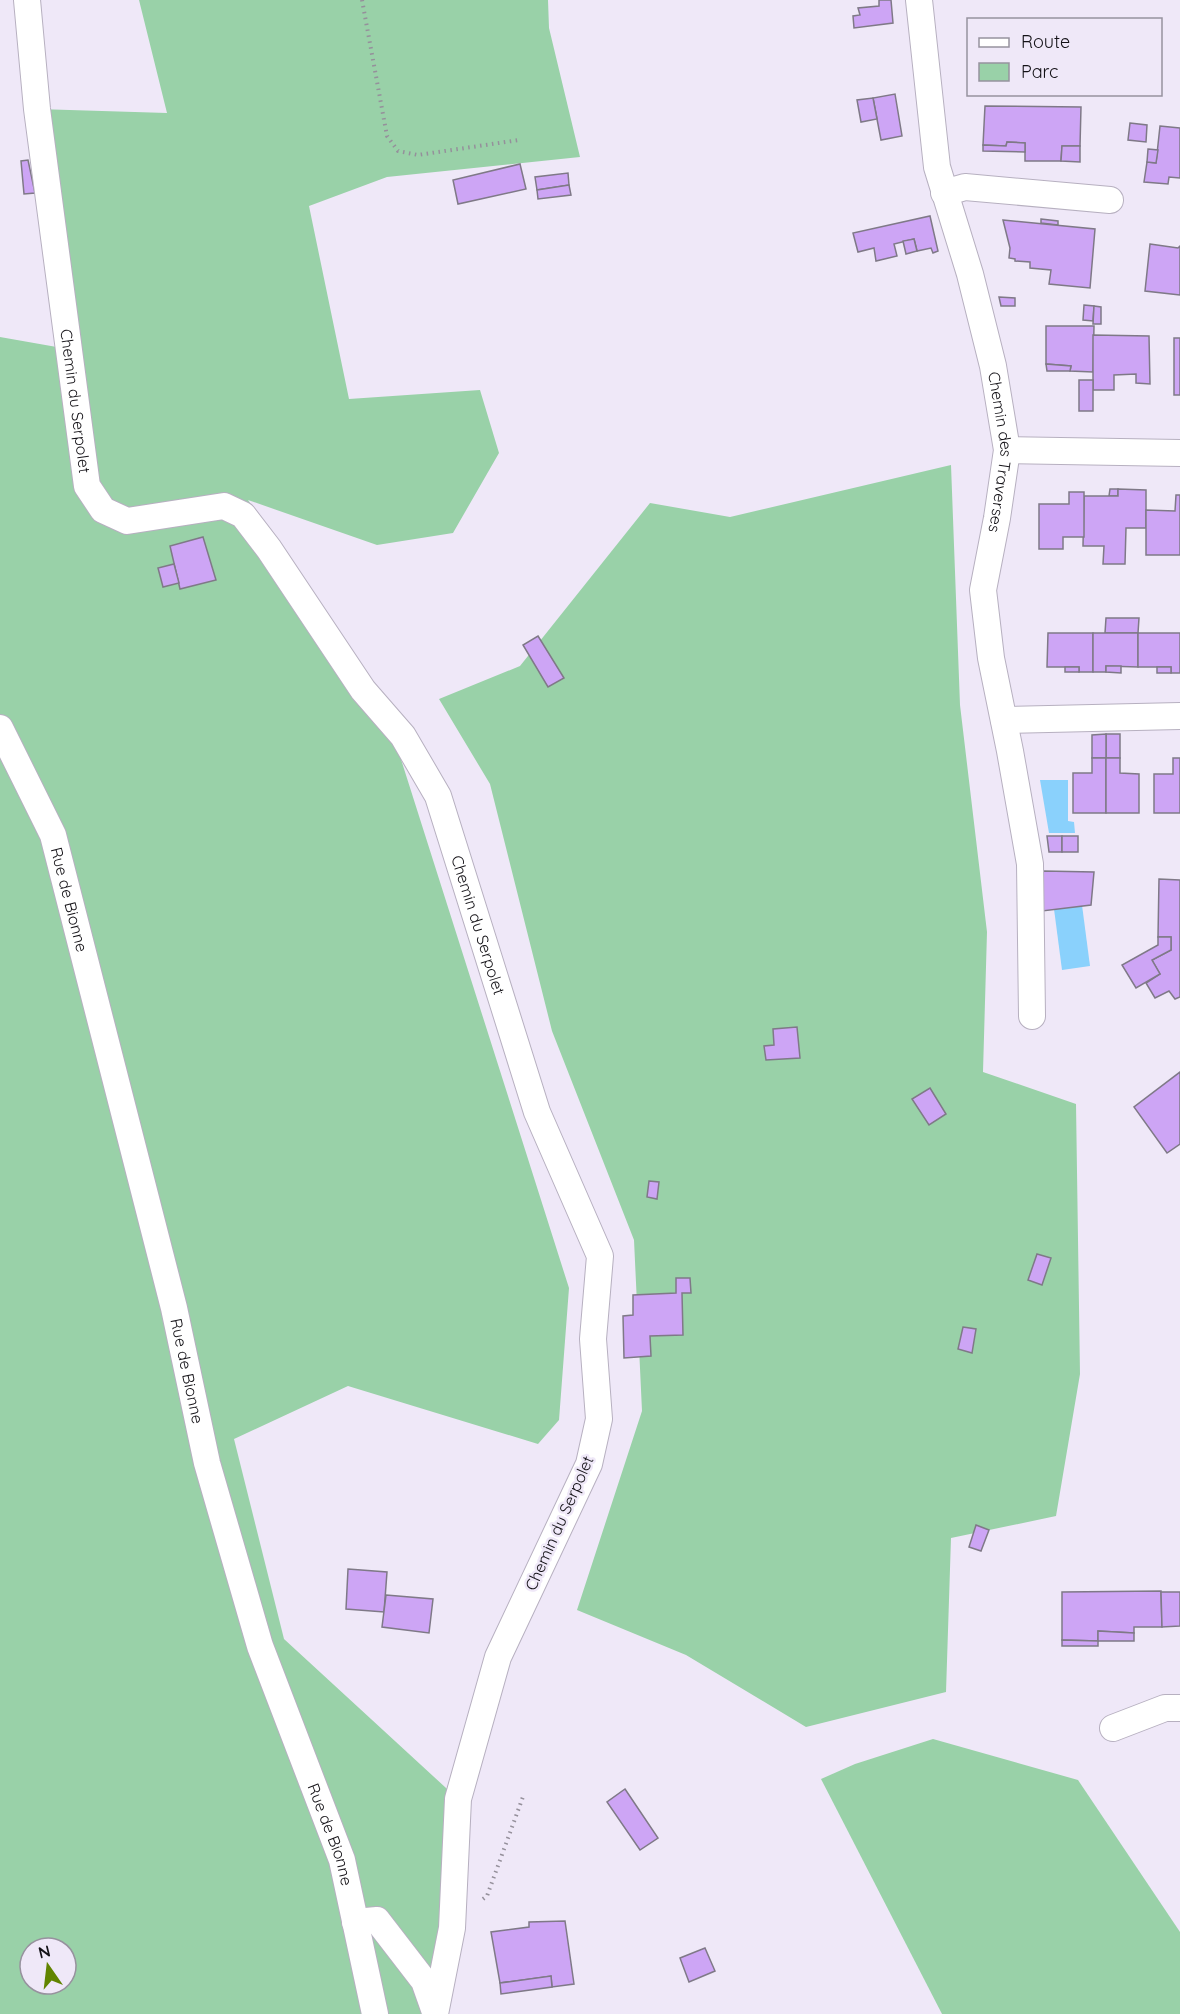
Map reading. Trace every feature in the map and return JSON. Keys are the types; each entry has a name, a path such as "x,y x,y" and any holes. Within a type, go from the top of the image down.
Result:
{"street":[{"name":"Chemin du Serpolet","path":"27,0 39,120 87,486 102,510 127,521 224,506 243,515 269,549 363,690 403,736 438,796 537,1112 600,1256 593,1339 599,1419 592,1453 589,1464 498,1657 458,1799 452,1928 436,2014"},
{"name":"Chemin des Traverses","path":"919,0 937,167 973,286 993,366 1007,450 983,590 991,658 1030,864 1032,1016"},
{"path":"944,193 965,187 1110,200"},
{"path":"1007,450 1180,453"},
{"path":"1004,720 1180,716"},
{"name":"Rue de Bionne","path":"0,728 53,835 174,1308 207,1463 260,1646 342,1860 375,2014"},
{"path":"1113,1728 1165,1708 1180,1708"},
{"path":"355,1922 377,1920 424,1981 436,2014"}],"path":[{"path":"362,0 387,136 398,151 418,155 519,140"},
{"path":"452,1928 487,1896 524,1794"}],"green space":[{"path":"139,0 548,0 549,28 580,157 387,177 309,206 349,399 480,390 499,453 453,533 377,545 248,500 385,709 569,1288 559,1420 538,1444 348,1386 234,1439 284,1639 458,1799 426,2014 0,2014 0,337 68,349 37,109 167,113"},
{"path":"951,465 960,705 987,932 983,1072 1076,1104 1080,1374 1056,1516 951,1538 946,1692 806,1727 686,1655 577,1610 642,1411 634,1240 552,1031 490,784 439,699 520,666 650,503 730,517"},
{"path":"933,1739 1078,1780 1180,1932 1180,2014 942,2014 821,1779 855,1764"}],"water":[{"path":"1040,780 1068,780 1068,821 1074,822 1075,833 1049,833"},
{"path":"1082,905 1090,966 1062,970 1054,909"}],"building":[{"path":"879,0 891,0 893,23 854,28 853,16 860,15 858,8 879,6"},
{"path":"895,94 902,136 881,140 873,98"},
{"path":"873,98 877,119 861,122 857,100"},
{"path":"985,106 1081,107 1080,146 1062,146 1061,161 1025,161 1025,143 1007,142 1006,146 983,145"},
{"path":"1130,123 1147,125 1146,142 1128,140"},
{"path":"1160,126 1180,128 1180,178 1169,177 1168,184 1144,182 1147,162 1156,163"},
{"path":"1007,142 1025,143 1025,152 983,151 983,145 1006,146"},
{"path":"1062,146 1080,146 1080,162 1061,161"},
{"path":"1148,149 1158,150 1156,163 1147,162"},
{"path":"28,160 35,193 24,194 21,161"},
{"path":"520,164 526,189 458,204 453,180"},
{"path":"568,173 569,185 537,190 535,177"},
{"path":"569,185 571,195 538,199 537,190"},
{"path":"930,216 938,251 933,253 931,248 917,251 914,239 894,244 897,256 876,261 874,248 858,252 853,233"},
{"path":"1041,219 1058,221 1058,225 1041,223"},
{"path":"1003,220 1095,229 1090,288 1049,284 1051,270 1030,268 1030,262 1015,261 1009,258 1010,248"},
{"path":"914,239 917,251 906,254 903,241"},
{"path":"1150,244 1178,248 1180,246 1180,295 1145,291"},
{"path":"999,297 1015,298 1015,306 1001,306"},
{"path":"1084,305 1094,306 1093,321 1083,320"},
{"path":"1094,306 1101,307 1101,324 1093,324"},
{"path":"1046,326 1094,326 1093,372 1070,371 1071,366 1046,364"},
{"path":"1093,335 1149,336 1150,384 1136,383 1136,374 1114,375 1114,390 1093,390"},
{"path":"1174,338 1180,338 1180,395 1174,395"},
{"path":"1046,364 1071,366 1070,371 1047,371"},
{"path":"1079,380 1093,380 1093,411 1079,411"},
{"path":"1110,489 1118,489 1118,496 1109,496"},
{"path":"1118,489 1146,490 1146,528 1126,528 1125,564 1103,564 1104,546 1083,546 1084,496 1118,496"},
{"path":"1069,492 1084,492 1084,537 1063,537 1063,549 1039,549 1039,504 1069,504"},
{"path":"1176,495 1180,495 1180,555 1146,555 1146,510 1175,511"},
{"path":"203,537 216,580 180,589 170,546"},
{"path":"174,564 179,583 163,587 158,568"},
{"path":"1106,618 1139,618 1138,633 1105,633"},
{"path":"1048,633 1093,633 1093,672 1079,672 1079,667 1047,667"},
{"path":"1093,633 1138,633 1138,667 1106,666 1106,672 1093,672"},
{"path":"1138,633 1180,633 1180,673 1171,673 1171,667 1138,667"},
{"path":"538,636 564,678 548,687 523,645"},
{"path":"1106,666 1121,666 1121,673 1106,672"},
{"path":"1065,667 1079,667 1079,672 1065,672"},
{"path":"1157,667 1171,667 1171,673 1157,673"},
{"path":"1106,734 1120,734 1120,758 1106,758"},
{"path":"1106,734 1106,758 1092,758 1092,735"},
{"path":"1092,758 1106,758 1106,813 1073,813 1073,773 1092,773"},
{"path":"1106,758 1120,758 1120,773 1139,774 1139,813 1106,813"},
{"path":"1173,758 1180,758 1180,813 1154,813 1154,774 1173,774"},
{"path":"1047,836 1062,836 1062,852 1049,852"},
{"path":"1062,836 1078,836 1078,852 1062,852"},
{"path":"1043,871 1094,872 1091,905 1042,911 1037,875"},
{"path":"1159,879 1180,880 1180,997 1175,999 1169,991 1155,998 1146,983 1160,974 1152,960 1171,950 1171,937 1158,937"},
{"path":"1158,937 1171,937 1171,950 1152,960 1160,974 1136,988 1122,965 1158,945"},
{"path":"797,1027 800,1058 766,1060 764,1046 774,1045 773,1029"},
{"path":"1180,1072 1180,1144 1167,1153 1134,1107"},
{"path":"930,1088 946,1114 929,1125 912,1099"},
{"path":"649,1181 659,1182 657,1199 647,1197"},
{"path":"1037,1254 1051,1258 1042,1285 1028,1280"},
{"path":"676,1278 690,1278 691,1293 682,1293 683,1335 650,1336 651,1356 624,1358 623,1316 633,1315 633,1295 676,1293"},
{"path":"963,1327 976,1329 972,1353 958,1349"},
{"path":"976,1525 989,1530 981,1551 969,1547"},
{"path":"348,1569 387,1572 384,1612 346,1609"},
{"path":"1161,1591 1162,1627 1134,1627 1134,1633 1098,1631 1098,1641 1062,1640 1062,1592"},
{"path":"1161,1592 1180,1592 1180,1626 1162,1627"},
{"path":"386,1595 433,1599 429,1633 382,1627"},
{"path":"1098,1631 1134,1633 1134,1641 1098,1641"},
{"path":"1062,1640 1098,1641 1098,1646 1062,1646"},
{"path":"625,1789 658,1838 640,1850 607,1802"},
{"path":"565,1921 574,1984 552,1987 551,1976 500,1983 491,1932 529,1927 529,1922"},
{"path":"705,1948 715,1971 689,1982 680,1958"},
{"path":"551,1976 552,1987 501,1994 500,1983"}]}
